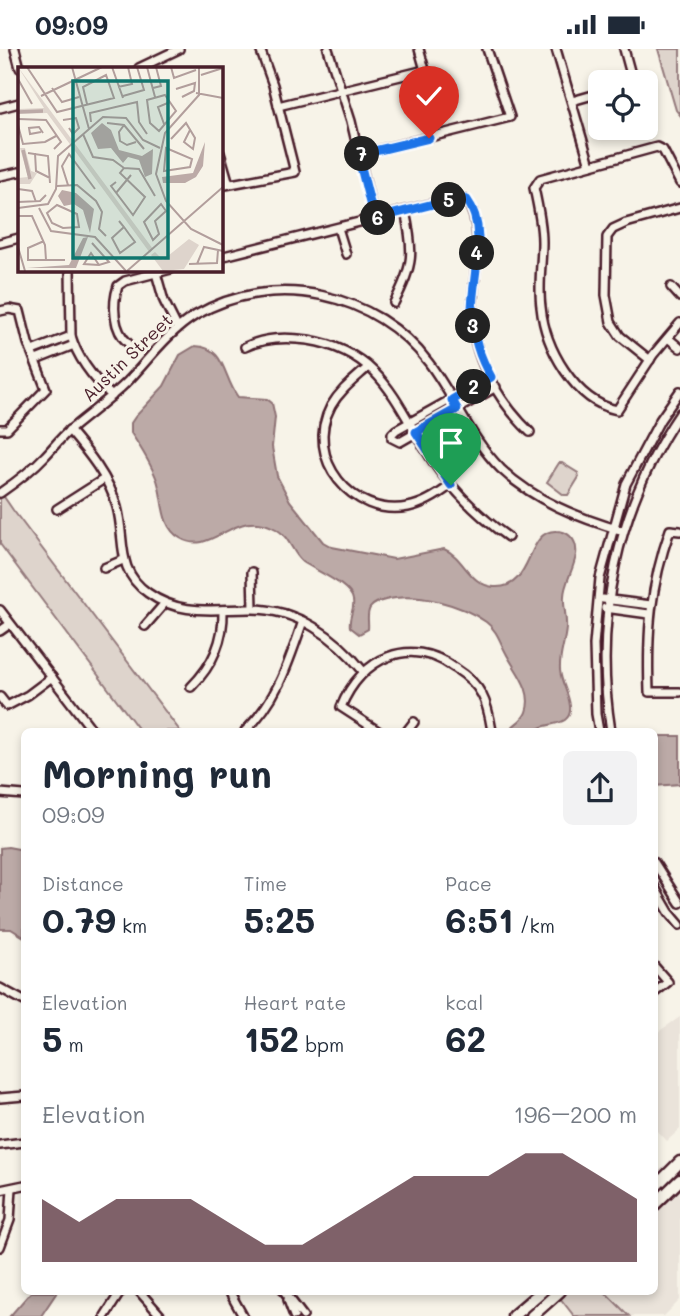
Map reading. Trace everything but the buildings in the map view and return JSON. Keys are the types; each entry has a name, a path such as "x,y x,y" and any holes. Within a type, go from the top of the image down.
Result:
{"main road":[{"path":"658,1184 680,1162"},
{"path":"658,1201 680,1180"},
{"path":"513,1316 537,1295"},
{"path":"532,1316 556,1295"}],"street":[{"path":"15,49 20,67"},
{"path":"141,67 178,49"},
{"path":"222,166 225,185 295,172 260,49"},
{"path":"328,49 374,219"},
{"path":"278,106 425,70 419,49"},
{"path":"358,155 510,117 487,49"},
{"path":"556,49 590,165"},
{"path":"624,49 630,70"},
{"path":"572,101 588,96"},
{"path":"0,108 18,103"},
{"path":"678,329 650,360 617,410 597,403 572,380 555,353 540,305 542,241 534,188 535,183 551,175 657,147 663,150 680,183"},
{"path":"0,176 18,172"},
{"path":"222,256 455,198 467,200 472,211 477,241 472,313 479,352 515,418 530,432"},
{"path":"650,360 620,335 611,322 606,295 608,233 626,223 680,208"},
{"path":"394,303 406,280 412,257 413,243 405,211"},
{"path":"338,227 346,254"},
{"path":"0,243 18,238"},
{"path":"70,271 71,336 74,345 88,371 112,396"},
{"path":"128,343 123,339 115,318 117,286 125,281 164,271"},
{"path":"156,273 164,300 177,327"},
{"path":"671,287 680,297"},
{"name":"Austin Street","path":"0,493 30,470 69,430 112,396 177,327 215,305 243,296 283,291 323,295 358,306 392,326 417,348 441,379 480,444 501,469 553,506 623,531"},
{"path":"0,311 20,311 46,389 6,429 0,429"},
{"path":"32,351 71,336"},
{"path":"668,338 680,348"},
{"path":"245,347 264,339 308,340 339,349 368,367 388,386 451,485 477,513 508,537"},
{"path":"36,360 74,345"},
{"path":"368,367 337,396 327,416 324,446 335,476 357,499 387,508 415,506 451,485"},
{"path":"491,377 394,432 392,438 400,442 496,387"},
{"path":"598,728 594,645 600,578 626,484 660,420 680,391"},
{"path":"611,728 605,675 607,599 623,531 654,456 680,413"},
{"path":"69,430 104,479 117,506 123,560 134,582 164,604 189,611 253,608 303,621 331,637 363,671"},
{"path":"57,509 104,479"},
{"path":"680,531 670,530 649,614 649,692 680,692"},
{"path":"104,568 123,560"},
{"path":"252,572 253,608"},
{"path":"598,602 607,599 651,605"},
{"path":"598,602 607,608 649,614"},
{"path":"145,626 164,604"},
{"path":"0,610 91,728"},
{"path":"191,687 210,665 216,652 223,626 223,610"},
{"path":"248,728 270,704 303,621"},
{"path":"0,631 10,624"},
{"path":"373,728 341,707 347,693 363,671 380,659 405,653 427,655 447,662 477,687 487,706 491,728"},
{"path":"0,697 8,706 52,677"},
{"path":"409,728 414,722"},
{"path":"0,793 21,795"},
{"path":"658,868 680,903"},
{"path":"658,893 680,925"},
{"path":"658,971 668,982 658,990"},
{"path":"0,988 21,999"},
{"path":"0,1098 21,1096"},
{"path":"0,1145 21,1142"},
{"path":"0,1190 21,1186"},
{"path":"0,1247 10,1220 12,1188"},
{"path":"105,1316 118,1295"},
{"path":"143,1295 161,1316"},
{"path":"231,1295 243,1316"},
{"path":"286,1295 294,1316"},
{"path":"287,1295 303,1316"}],"shaded area":[{"path":"658,49 680,49 680,115 676,110"},
{"path":"195,346 213,352 238,397 267,399 272,403 275,417 272,447 277,476 290,501 323,542 332,547 394,559 444,549 457,558 478,581 494,587 507,585 516,579 533,549 546,533 558,531 570,536 575,542 576,557 565,589 566,628 560,665 570,706 569,716 559,723 540,728 511,728 526,712 526,688 493,629 464,610 426,599 389,599 370,608 368,629 359,634 350,627 353,604 351,594 340,584 303,562 285,536 276,529 261,523 248,523 203,542 192,542 174,533 166,520 152,468 131,433 131,423 164,386 180,355"},
{"path":"559,463 578,473 579,477 568,495 564,495 547,482"},
{"path":"0,491 178,728 138,728 0,544"},
{"path":"658,736 680,736 680,784 658,786"},
{"path":"0,848 21,849 21,935 11,929 0,929"},
{"path":"680,1017 680,1129 667,1141 658,1131 658,1032"},
{"path":"680,1187 680,1300 664,1316 629,1316 608,1295 658,1295 658,1208"},
{"path":"28,1295 55,1295 41,1316 10,1316"},
{"path":"564,1295 608,1295 629,1316 574,1316 560,1298"}],"route":[{"path":"429,138 358,155 374,219 457,198 467,200 472,211 477,241 472,313 474,332 485,368 491,377 452,400 457,409 416,432 451,485"}]}
